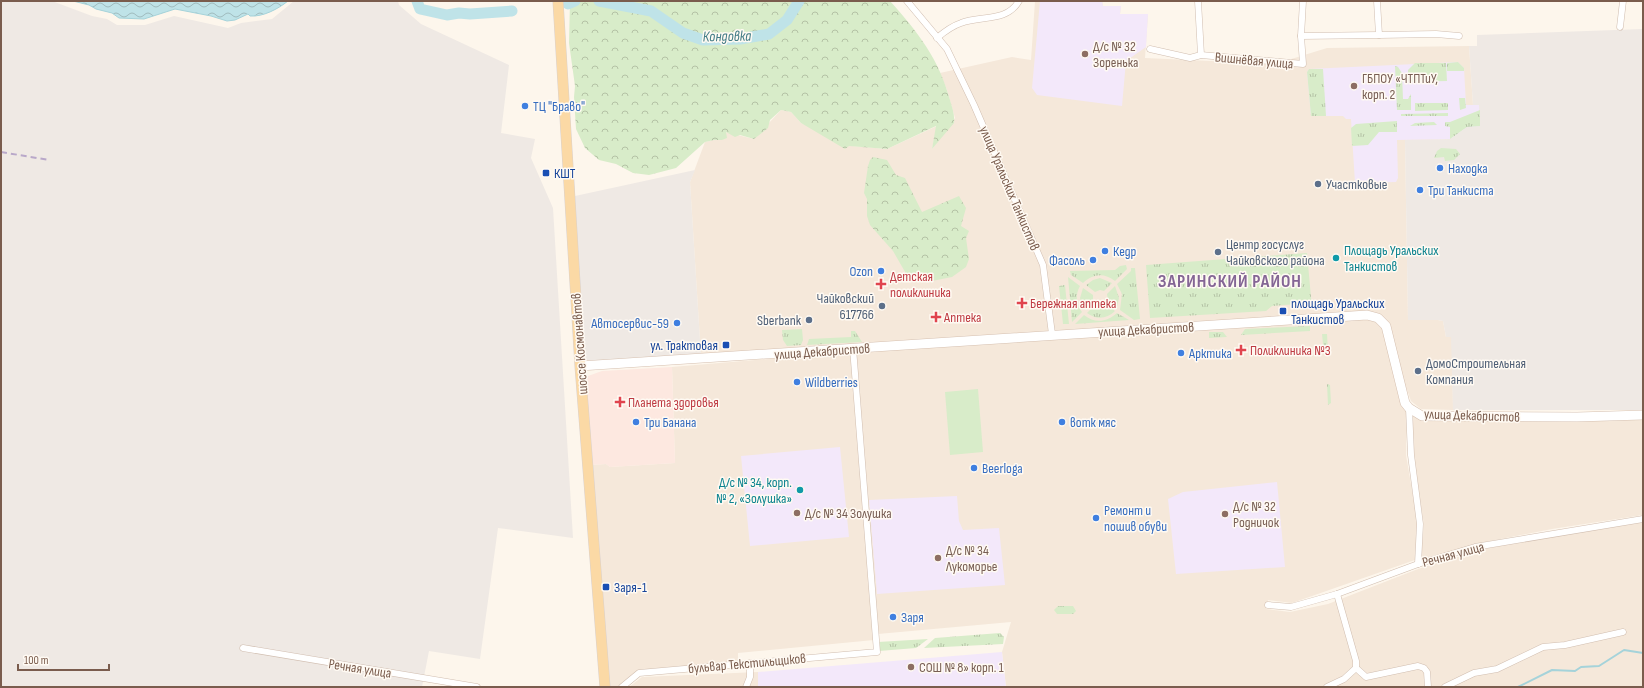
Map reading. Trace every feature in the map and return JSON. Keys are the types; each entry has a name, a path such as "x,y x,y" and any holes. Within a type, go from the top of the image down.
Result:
{"main road":[{"name":"шоссе Космонавтов","path":"558,1 580,366 605,687"}],"street":[{"name":"улица Уральских Танкистов","path":"907,1 947,49 974,105 1043,265 1052,334"},
{"path":"937,38 960,23 1000,17 1015,7 1019,1"},
{"name":"Вишнёвая улица","path":"1198,1 1201,55"},
{"name":"Вишнёвая улица","path":"1150,49 1190,58 1201,55 1302,64 1301,36 1303,1"},
{"path":"1377,1 1380,35"},
{"path":"1620,27 1623,1"},
{"name":"Вишнёвая улица","path":"1301,36 1436,34 1459,36"},
{"name":"улица Декабристов","path":"580,366 853,348 913,346 1052,334 1327,318 1367,314 1378,318 1386,326 1405,403 1409,408 1422,416 1643,416"},
{"name":"бульвар Текстильщиков","path":"622,687 639,673 877,652 853,348"},
{"path":"1409,408 1411,455 1420,524 1418,564"},
{"name":"Речная улица","path":"1268,605 1291,607 1337,594 1418,564 1475,547 1643,519"},
{"path":"1337,594 1356,661 1356,668 1366,678 1418,666 1424,668 1427,672 1428,687"},
{"path":"1445,687 1474,673 1497,669 1543,647 1565,646 1623,632"},
{"name":"Речная улица","path":"243,648 477,687"},
{"path":"746,687 750,677 750,663"},
{"path":"1327,687 1344,679 1356,668"}],"shaded area":[{"name":"КШТ","path":"1,1 52,1 92,16 107,19 117,25 145,25 174,16 228,28 241,23 272,19 294,1 398,1 399,5 421,24 509,65 501,133 535,139 531,158 553,208 573,538 498,528 480,659 429,651 422,687 1,687"},
{"path":"1035,1 1102,1 1103,6 1121,6 1120,14 1148,14 1145,58 1275,64 1327,48 1469,46 1473,105 1450,139 1405,141 1408,320 1443,321 1446,337 1452,336 1453,410 1421,409 1411,401 1380,315 1052,331 701,356 690,182 705,142 722,140 725,132 754,139 781,110 791,112 801,123 852,146 887,149 937,126 932,149 955,118 947,90 940,73 1012,57 1031,60"},
{"name":"Д/с № 32 Зоренька","path":"1040,1 1102,1 1103,6 1121,6 1120,14 1148,14 1146,47 1126,61 1122,106 1037,95 1032,88"},
{"path":"1643,29 1643,410 1453,410 1451,337 1446,337 1443,321 1408,320 1405,140 1450,139 1467,127 1479,105 1473,105 1469,46 1477,46 1477,35"},
{"path":"1458,62 1464,68 1466,105 1479,105 1480,126 1467,127 1450,139 1397,140 1398,178 1396,182 1355,183 1351,119 1346,119 1343,116 1311,116 1307,72 1309,69"},
{"path":"695,170 690,182 701,356 583,361 575,196"},
{"path":"1368,317 1377,320 1384,328 1407,409 1406,455 1418,525 1415,560 1292,603 1268,600 1266,609 1290,612 1328,604 1418,569 1476,551 1553,535 1643,522 1643,687 1006,687 1002,652 1011,622 878,634 855,351"},
{"path":"852,352 874,640 738,653 738,662 637,671 619,687 607,687 589,465 606,464 610,467 675,463 672,367"},
{"path":"672,367 675,463 610,467 606,464 589,465 583,381 588,376 602,371"},
{"path":"1413,416 1422,420 1456,421 1643,420 1643,515 1552,529 1475,544 1420,561 1424,525 1413,456"},
{"name":"Д/с № 34 Золушка","path":"840,447 849,537 750,546 741,456"},
{"name":"Д/с № 32 Родничок","path":"1277,482 1285,567 1176,574 1168,499 1183,492"},
{"name":"Д/с № 34 Лукоморье","path":"957,496 959,521 963,530 999,528 1005,585 877,594 869,500"},
{"name":"СОШ № 8» корп. 1","path":"1002,652 1006,687 758,687 758,672"},
{"path":"758,672 758,687 629,687 642,677"}],"green space":[{"path":"570,1 890,1 910,24 934,59 952,105 954,123 932,149 936,126 887,149 849,146 845,149 801,123 791,112 781,110 770,120 768,128 754,139 740,135 735,137 726,132 727,138 705,142 676,168 649,175 633,173 616,164 599,160 585,148 576,129 574,97 575,86 569,43"},
{"path":"1458,62 1464,68 1464,71 1447,71 1447,63"},
{"path":"1415,63 1446,63 1447,81 1408,82 1408,70"},
{"path":"1395,66 1398,67 1402,73 1403,99 1408,99 1411,94 1411,110 1397,110"},
{"path":"1309,69 1323,69 1326,116 1311,116 1307,72"},
{"path":"1459,98 1465,98 1466,108 1460,110"},
{"path":"1415,103 1448,103 1448,110 1415,111"},
{"path":"1480,110 1480,126 1467,127 1450,139 1450,127 1445,126 1445,122 1450,122"},
{"path":"1448,113 1448,116 1401,116 1401,114"},
{"path":"1397,121 1397,132 1379,132 1368,145 1352,146 1351,128 1356,124"},
{"path":"1434,122 1437,125 1410,126 1415,123"},
{"path":"1441,148 1456,149 1460,154 1454,160 1445,161 1444,157 1434,158 1437,151"},
{"path":"873,157 887,160 896,175 905,178 922,212 959,196 966,208 961,226 969,231 966,238 969,259 966,267 952,277 932,281 922,278 913,279 908,277 893,251 870,225 867,216 867,199 864,193 868,166"},
{"path":"1307,253 1312,308 1301,308 1297,304 1272,306 1266,311 1150,318 1146,265"},
{"path":"1126,265 1127,269 1115,281 1107,276 1098,275 1083,283 1071,275 1070,271 1115,270 1120,266"},
{"path":"1131,268 1135,268 1140,319 1134,320 1120,310 1122,294 1117,284 1131,271"},
{"path":"1068,277 1080,286 1077,293 1077,299 1078,306 1082,312 1072,322"},
{"path":"1100,278 1112,283 1104,291 1100,290 1095,292 1086,285 1093,280"},
{"path":"1065,285 1069,324 1063,324 1059,286"},
{"path":"1115,286 1119,298 1117,307 1108,301 1107,294"},
{"path":"1083,288 1093,295 1093,302 1084,310 1080,298"},
{"path":"1106,304 1115,311 1109,316 1098,318 1087,313 1095,305 1101,306"},
{"path":"1117,313 1129,320 1075,324 1084,315 1092,320 1101,321"},
{"path":"1310,326 1310,331 1241,335 1245,329"},
{"path":"802,329 803,340 801,345 787,346 783,340 782,330"},
{"path":"851,331 855,331 862,342 807,345 809,339 851,337"},
{"path":"1209,332 1223,332 1227,337 1209,338"},
{"path":"1322,334 1327,334 1328,352 1324,355"},
{"path":"1327,384 1330,385 1331,403 1328,405"},
{"path":"978,389 983,452 950,455 945,392"},
{"path":"1058,606 1073,606 1076,611 1073,614 1057,614 1054,610"},
{"path":"1000,633 1004,637 1003,644 924,648 935,638"},
{"path":"928,639 916,648 879,651 878,642"}],"water":[{"path":"73,1 288,1 275,10 265,14 250,16 248,14 235,20 227,21 211,16 175,9 144,19 119,18 112,13"}],"waterway":[{"name":"Кондовка","path":"417,1 420,9 447,15 459,13 470,14 512,11"},
{"name":"Кондовка","path":"568,4 575,1"},
{"name":"Кондовка","path":"599,1 651,11 683,33 703,40 740,39 769,34 787,20 799,1"},
{"path":"1518,687 1552,670 1575,671 1581,667 1599,666 1624,650 1643,653"}],"railway":[{"path":"1,152 49,160"}],"place":[{"name":"Д/с № 32 Зоренька","path":"1085,54"},
{"name":"ГБПОУ «ЧТПТиУ, корп. 2","path":"1354,86"},
{"name":"ТЦ \"Браво\"","path":"525,106"},
{"name":"Находка","path":"1440,168"},
{"name":"КШТ","path":"546,173"},
{"name":"Участковые","path":"1318,184"},
{"name":"Три Танкиста","path":"1420,190"},
{"name":"Кедр","path":"1105,251"},
{"name":"Центр госуслуг Чайковского района","path":"1218,252"},
{"name":"Площадь Уральских Танкистов","path":"1336,258"},
{"name":"Фасоль","path":"1093,260"},
{"name":"Ozon","path":"881,271"},
{"name":"Детская поликлиника","path":"881,284"},
{"name":"Бережная аптека","path":"1022,303"},
{"name":"Чайковский 617766","path":"882,306"},
{"name":"площадь Уральских Танкистов","path":"1283,311"},
{"name":"Аптека","path":"936,317"},
{"name":"Sberbank","path":"809,320"},
{"name":"Автосервис-59","path":"677,323"},
{"name":"ул. Трактовая","path":"726,345"},
{"name":"Поликлиника №3","path":"1241,350"},
{"name":"Арктика","path":"1181,353"},
{"name":"ДомоСтроительная Компания","path":"1418,371"},
{"name":"Wildberries","path":"797,382"},
{"name":"Планета здоровья","path":"620,402"},
{"name":"Три Банана","path":"636,422"},
{"name":"вотк мяс","path":"1062,422"},
{"name":"Beerloga","path":"974,468"},
{"name":"Д/с № 34, корп. № 2, «Золушка»","path":"800,490"},
{"name":"Д/с № 34 Золушка","path":"797,513"},
{"name":"Д/с № 32 Родничок","path":"1225,514"},
{"name":"Ремонт и пошив обуви","path":"1096,518"},
{"name":"Д/с № 34 Лукоморье","path":"938,558"},
{"name":"Заря-1","path":"606,587"},
{"name":"Заря","path":"893,617"},
{"name":"СОШ № 8» корп. 1","path":"911,667"}],"district":[{"name":"ЗАРИНСКИЙ РАЙОН","path":"1230,281"}]}
